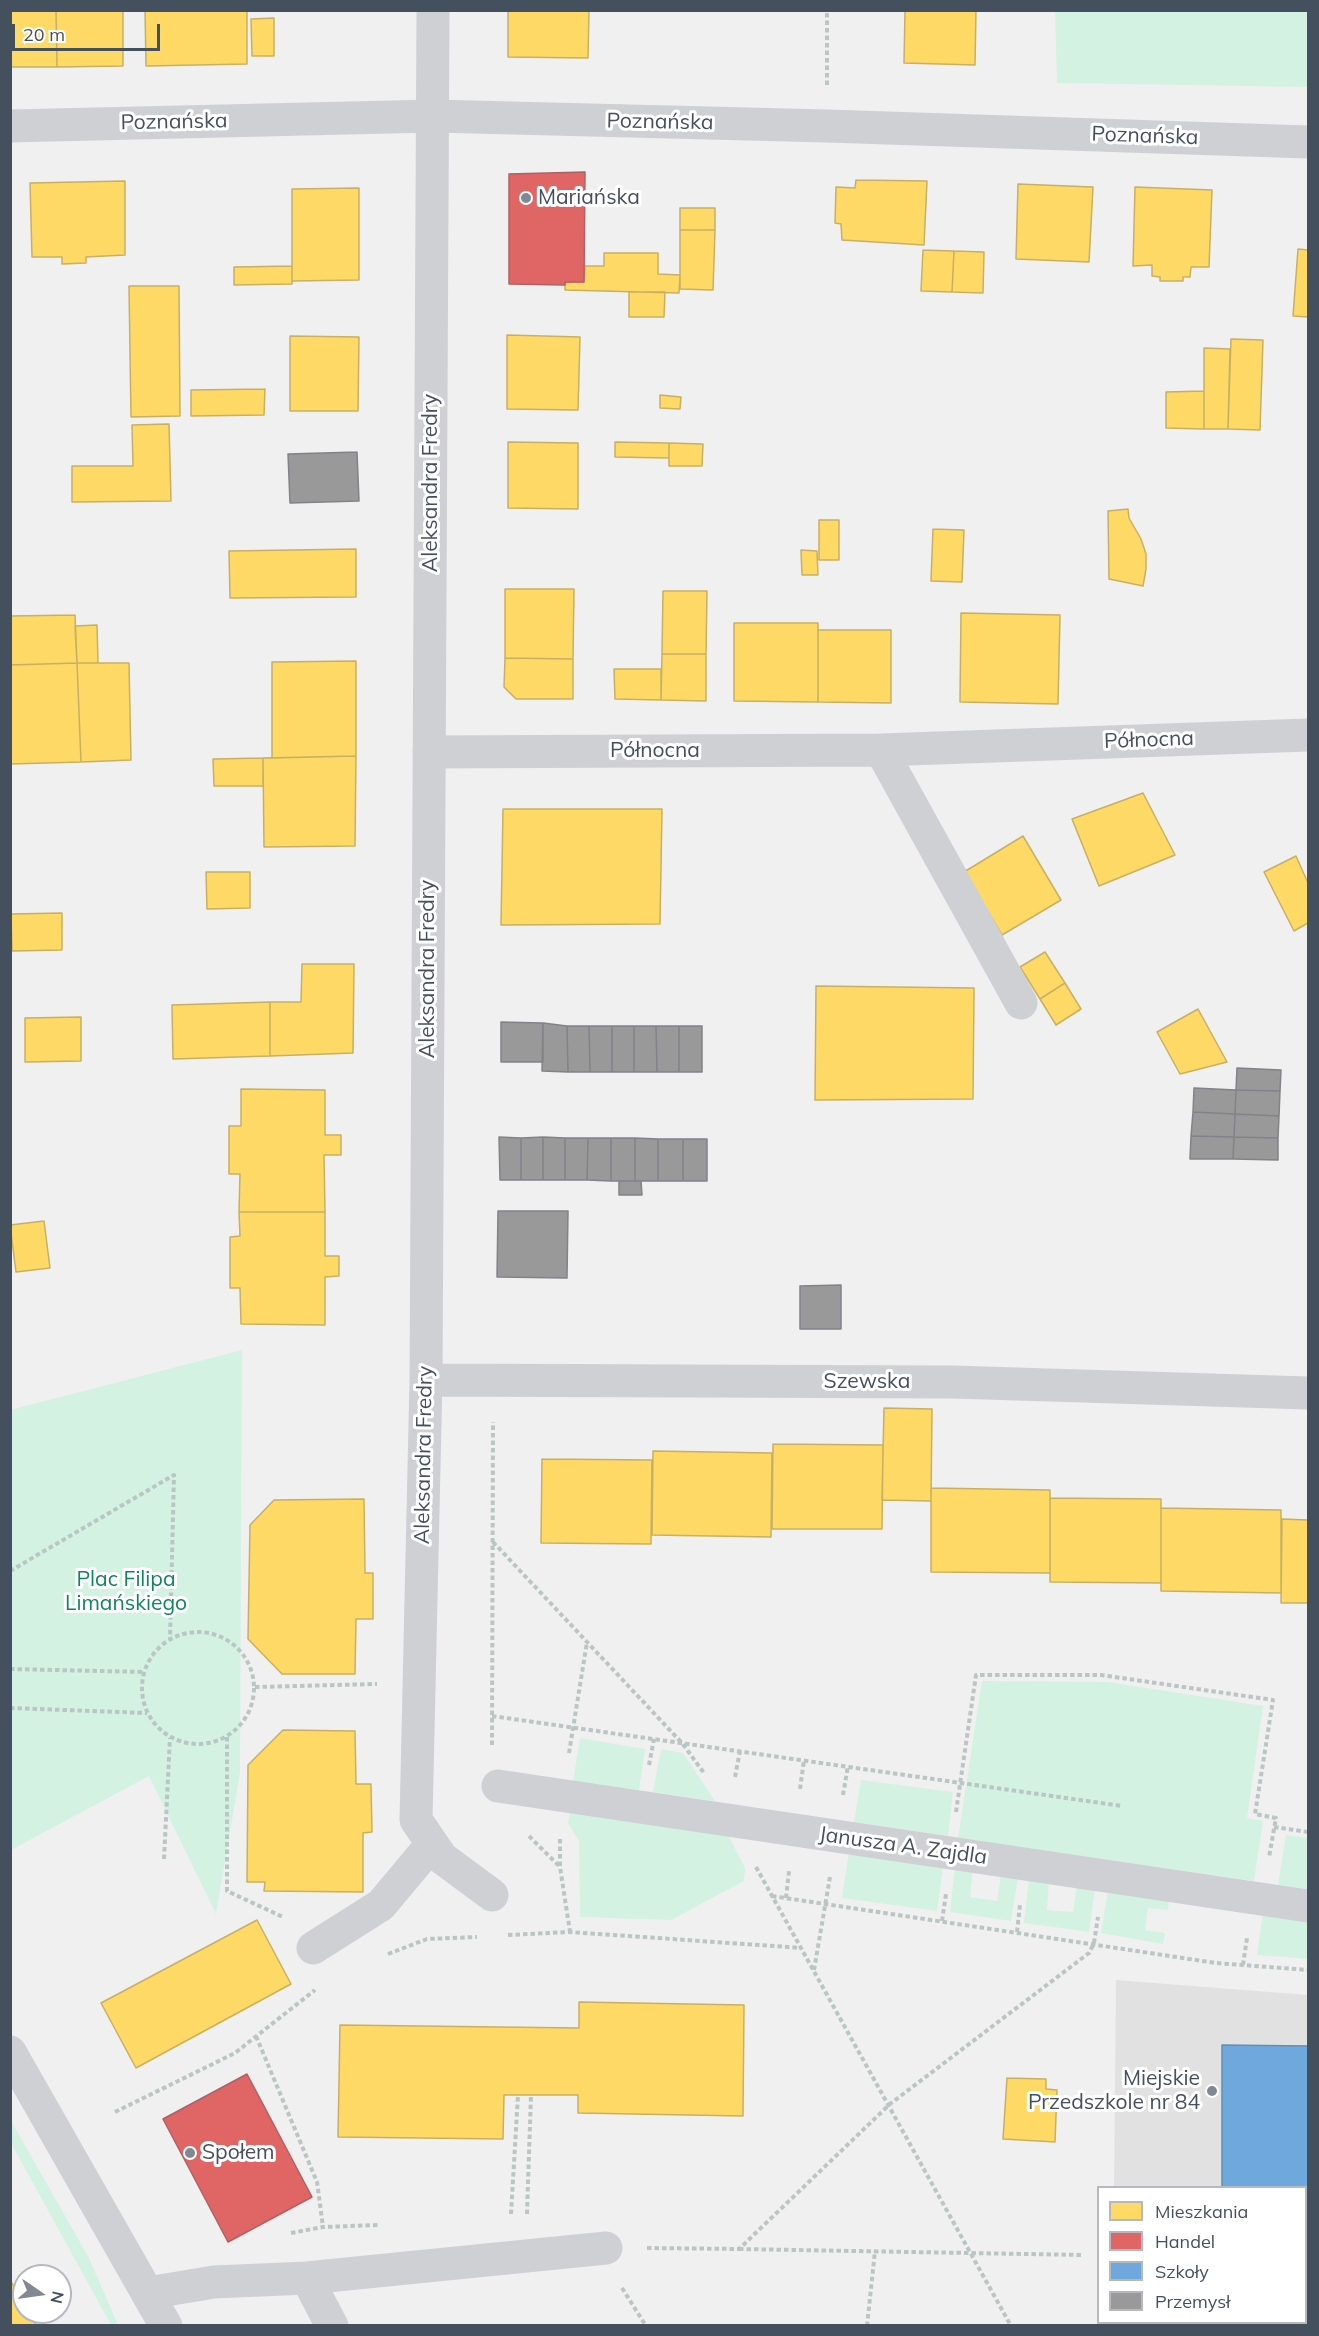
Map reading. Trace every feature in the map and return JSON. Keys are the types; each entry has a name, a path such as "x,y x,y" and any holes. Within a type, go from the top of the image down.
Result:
{"street":[{"name":"Aleksandra Fredry","path":"433,10 426,1380 416,1820 442,1858 492,1895"},
{"name":"Poznańska","path":"10,126 433,116 1308,142"},
{"name":"Północna","path":"429,752 881,750 1308,735"},
{"path":"881,750 1021,1003"},
{"name":"Szewska","path":"426,1380 952,1382 1308,1393"},
{"name":"Janusza A. Zajdla","path":"498,1786 1308,1906"},
{"path":"313,1948 381,1905 432,1844"},
{"path":"10,2052 166,2325"},
{"path":"148,2293 214,2282 307,2278 606,2248"},
{"path":"307,2278 332,2325"}],"path":[{"path":"827,10 827,126"},
{"path":"492,1751 493,1422"},
{"path":"10,1571 174,1475 170,1639"},
{"path":"492,1541 682,1743 706,1777"},
{"path":"188,1632 208,1632 226,1638 241,1651 252,1668 255,1687 252,1707 242,1724 227,1737 209,1744 189,1744 170,1738 157,1727 147,1713 142,1697 141,1680 144,1672 156,1649 170,1639 188,1632"},
{"path":"568,1758 587,1641"},
{"path":"10,1669 144,1672"},
{"path":"956,1815 976,1675 1101,1675 1273,1700 1255,1814 1276,1818 1268,1860"},
{"path":"255,1687 376,1684"},
{"path":"10,1708 147,1713"},
{"path":"492,1716 1122,1806"},
{"path":"164,1859 170,1738"},
{"path":"1274,1827 1308,1832"},
{"path":"522,1829 560,1867"},
{"path":"560,1832 560,1867 570,1932"},
{"path":"755,1865 1011,2325"},
{"path":"814,1970 831,1871"},
{"path":"772,1896 1216,1963 1308,1970"},
{"path":"739,2249 890,2104 1089,1953 1094,1943 1099,1911"},
{"path":"115,2112 235,2052 324,1983"},
{"path":"256,2036 317,2182 323,2227"},
{"path":"503,2216 512,2214 518,2095"},
{"path":"526,2256 531,2095"},
{"path":"290,2233 323,2227 381,2224"},
{"path":"606,2248 1083,2255"},
{"path":"867,2325 875,2251"}],"shaded area":[{"name":"Miejskie Przedszkole nr 84","path":"1116,1980 1308,1995 1308,2325 1112,2325 1307,2324 1307,2186 1114,2186"}],"green space":[{"path":"1055,11 1308,11 1308,87 1057,83"},
{"name":"Plac Filipa Limańskiego","path":"242,1350 240,1773 216,1914 149,1776 11,1850 10,1410"},
{"path":"982,1681 1108,1682 1263,1706 1247,1818 1263,1821 1254,1881 958,1838"},
{"path":"580,1738 645,1749 639,1790 573,1781"},
{"path":"661,1749 683,1753 715,1801 653,1792"},
{"path":"861,1780 953,1792 948,1836 854,1822"},
{"path":"570,1810 727,1833 745,1868 744,1881 671,1920 580,1917 579,1841 568,1823"},
{"path":"1286,1835 1308,1838 1308,1889 1278,1885"},
{"path":"849,1851 943,1866 937,1911 842,1898"},
{"path":"955,1867 973,1870 970,1897 997,1901 1001,1874 1018,1877 1011,1921 950,1912"},
{"path":"1029,1878 1049,1881 1047,1910 1073,1912 1077,1886 1095,1888 1089,1932 1024,1923"},
{"path":"1108,1890 1169,1899 1168,1910 1148,1908 1145,1930 1165,1933 1163,1944 1101,1933"},
{"path":"1263,1913 1308,1920 1308,1959 1257,1955"},
{"path":"10,2119 89,2258 118,2325 111,2325 11,2143"}],"building: Mieszkania":[{"path":"10,10 56,10 57,67 10,67"},
{"path":"56,10 123,10 123,66 57,67"},
{"path":"145,10 247,10 247,64 146,66"},
{"path":"508,10 589,10 588,58 508,57"},
{"path":"905,10 976,10 975,65 904,63"},
{"path":"274,18 274,56 252,56 251,19"},
{"path":"856,180 927,181 924,245 842,240 841,224 835,223 836,187 855,188"},
{"path":"125,181 125,255 86,257 86,263 62,264 62,257 32,257 30,183"},
{"path":"1018,184 1093,187 1089,262 1016,259"},
{"path":"1135,187 1212,190 1209,267 1191,267 1190,277 1183,277 1183,281 1160,281 1160,277 1152,276 1152,265 1133,266"},
{"path":"359,188 359,280 292,281 292,189"},
{"path":"680,208 715,208 715,230 680,230"},
{"path":"680,230 715,230 713,290 680,289"},
{"path":"1298,249 1308,250 1308,317 1293,316"},
{"path":"923,250 954,251 952,292 921,291"},
{"path":"954,251 984,252 983,293 952,292"},
{"path":"604,253 658,253 658,274 680,275 679,293 565,290 565,282 584,282 585,266 604,266"},
{"path":"292,266 292,284 234,285 234,267"},
{"path":"129,286 179,286 180,416 131,417"},
{"path":"629,292 665,292 664,317 629,317"},
{"path":"507,335 580,337 578,410 507,409"},
{"path":"290,336 359,337 358,411 290,411"},
{"path":"1231,339 1263,340 1260,430 1228,429"},
{"path":"1204,348 1230,349 1228,429 1204,429"},
{"path":"265,389 264,415 191,416 191,390"},
{"path":"1204,391 1204,429 1166,428 1166,392"},
{"path":"660,395 681,397 680,409 660,408"},
{"path":"169,424 171,501 72,502 72,466 133,466 132,425"},
{"path":"508,442 578,443 578,509 508,508"},
{"path":"615,442 669,443 669,458 615,457"},
{"path":"669,443 703,444 702,466 669,466"},
{"path":"1128,509 1129,518 1141,539 1146,554 1143,586 1109,579 1108,511"},
{"path":"819,520 839,520 839,560 819,560"},
{"path":"933,529 964,530 962,582 931,581"},
{"path":"356,549 356,597 230,598 229,551"},
{"path":"801,550 817,551 818,575 802,575"},
{"path":"505,589 574,589 573,659 505,658"},
{"path":"663,591 707,591 706,654 662,654"},
{"path":"961,613 1060,615 1058,704 960,702"},
{"path":"75,615 77,663 10,665 10,616"},
{"path":"734,623 818,623 818,702 734,701"},
{"path":"97,625 98,663 77,663 75,626"},
{"path":"818,630 891,630 891,703 818,702"},
{"path":"662,654 706,654 706,701 661,700"},
{"path":"505,658 573,659 573,699 516,699 504,687"},
{"path":"356,661 356,756 272,758 272,662"},
{"path":"77,663 129,663 131,760 81,762"},
{"path":"77,663 81,762 10,764 10,665"},
{"path":"614,669 661,669 661,700 615,699"},
{"path":"356,756 355,846 264,847 263,758"},
{"path":"263,758 263,786 214,786 213,759"},
{"path":"1143,793 1175,855 1099,886 1072,819"},
{"path":"503,809 662,809 660,924 501,925"},
{"path":"1023,836 1061,900 1002,935 964,872"},
{"path":"1296,856 1308,883 1308,923 1294,931 1264,872"},
{"path":"206,872 250,872 250,908 207,909"},
{"path":"62,913 62,950 12,951 11,914"},
{"path":"1045,952 1065,983 1040,999 1020,967"},
{"path":"302,964 354,964 353,1053 270,1056 270,1002 301,1002"},
{"path":"1065,983 1081,1009 1056,1025 1040,999"},
{"path":"816,986 974,988 973,1099 815,1100"},
{"path":"270,1002 270,1056 173,1059 172,1005"},
{"path":"1198,1009 1227,1062 1180,1074 1157,1032"},
{"path":"81,1017 81,1061 25,1062 25,1018"},
{"path":"241,1089 325,1090 325,1135 341,1135 341,1155 324,1155 325,1212 239,1212 240,1174 229,1174 229,1126 241,1126"},
{"path":"239,1212 325,1212 325,1256 339,1256 339,1276 325,1277 325,1325 241,1324 240,1288 230,1288 230,1237 240,1236"},
{"path":"44,1221 50,1268 16,1272 10,1225"},
{"path":"884,1408 932,1409 931,1501 882,1500"},
{"path":"773,1444 883,1445 882,1529 772,1529"},
{"path":"653,1451 772,1453 771,1537 652,1535"},
{"path":"542,1459 652,1460 651,1544 541,1543"},
{"path":"931,1488 1050,1490 1050,1573 931,1572"},
{"path":"1050,1498 1161,1499 1161,1583 1050,1582"},
{"path":"364,1499 365,1573 373,1573 373,1619 356,1619 355,1674 282,1674 248,1639 250,1525 274,1500"},
{"path":"1161,1508 1281,1510 1281,1593 1161,1591"},
{"path":"1282,1519 1308,1520 1308,1603 1281,1603"},
{"path":"283,1730 355,1731 356,1784 371,1784 372,1832 363,1833 363,1892 264,1891 265,1882 247,1882 248,1765"},
{"path":"257,1920 291,1984 136,2068 101,2003"},
{"path":"579,2002 744,2005 743,2116 578,2113 578,2095 504,2095 503,2139 338,2137 340,2025 579,2028"},
{"path":"1007,2078 1046,2079 1046,2089 1057,2090 1055,2142 1003,2139"},
{"path":"10,2280 12,2283 12,2324 36,2324 37,2326 10,2326"}],"building: Handel":[{"path":"585,172 584,282 565,282 565,285 509,284 509,174"},
{"path":"247,2074 312,2197 228,2242 163,2119"}],"building: Szkoły":[{"path":"1222,2045 1308,2046 1308,2187 1222,2186"}],"building: Przemysł":[{"path":"357,452 359,501 290,503 288,454"},
{"path":"501,1022 543,1023 543,1062 501,1062"},
{"path":"543,1023 567,1026 568,1072 542,1071"},
{"path":"567,1026 589,1026 590,1072 568,1072"},
{"path":"589,1026 612,1026 612,1072 590,1072"},
{"path":"612,1026 634,1026 634,1072 612,1072"},
{"path":"634,1026 656,1026 657,1072 634,1072"},
{"path":"656,1026 679,1026 679,1072 657,1072"},
{"path":"679,1026 702,1026 702,1072 679,1072"},
{"path":"1237,1068 1281,1070 1280,1091 1236,1090"},
{"path":"1194,1088 1236,1090 1235,1114 1193,1112"},
{"path":"1236,1090 1280,1091 1279,1116 1235,1114"},
{"path":"1193,1112 1235,1114 1234,1137 1191,1136"},
{"path":"1235,1114 1279,1116 1278,1138 1234,1137"},
{"path":"1191,1136 1234,1137 1233,1159 1190,1159"},
{"path":"499,1137 521,1138 521,1180 500,1180"},
{"path":"543,1137 543,1180 521,1180 521,1138"},
{"path":"543,1137 565,1138 565,1180 543,1180"},
{"path":"1234,1137 1278,1138 1278,1160 1233,1159"},
{"path":"565,1138 588,1138 587,1180 565,1180"},
{"path":"588,1138 611,1138 611,1181 587,1180"},
{"path":"611,1138 635,1138 635,1181 611,1181"},
{"path":"635,1138 658,1139 658,1181 635,1181"},
{"path":"658,1139 683,1139 683,1181 658,1181"},
{"path":"683,1139 707,1139 707,1181 683,1181"},
{"path":"619,1181 641,1181 642,1195 619,1195"},
{"path":"498,1211 568,1211 567,1278 497,1277"},
{"path":"841,1285 841,1329 800,1329 800,1286"}],"place":[{"name":"Mariańska","path":"526,198"},
{"name":"Miejskie Przedszkole nr 84","path":"1212,2091"},
{"name":"Społem","path":"190,2153"}]}
